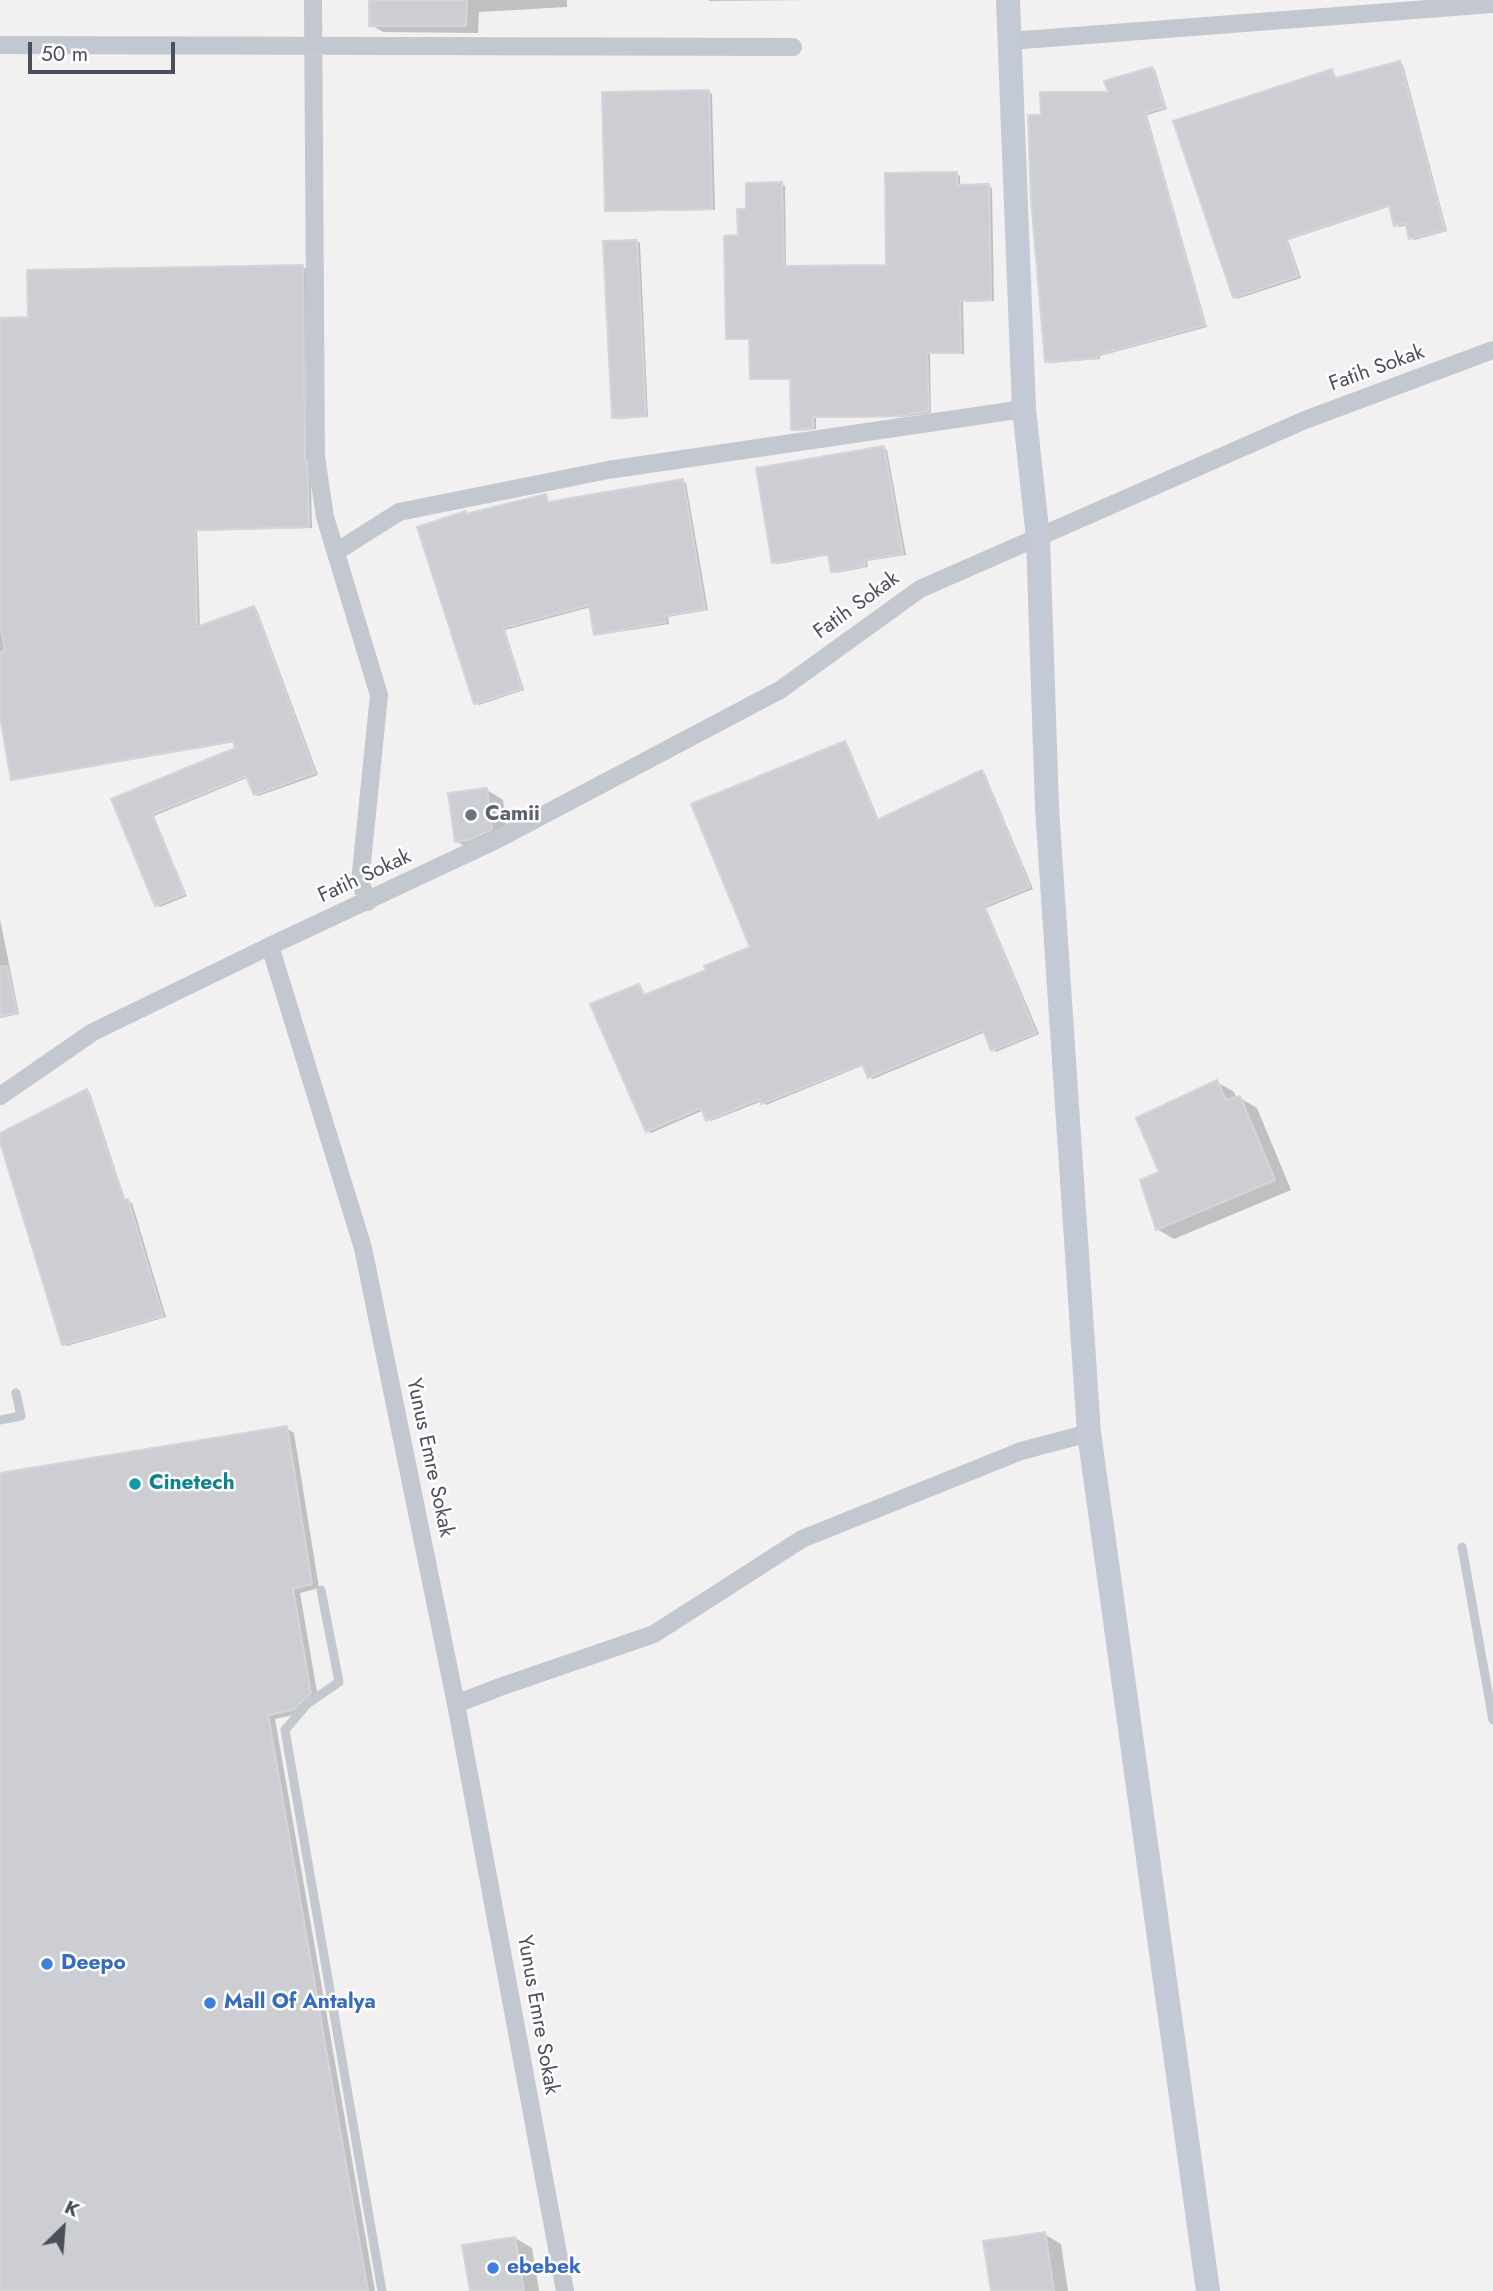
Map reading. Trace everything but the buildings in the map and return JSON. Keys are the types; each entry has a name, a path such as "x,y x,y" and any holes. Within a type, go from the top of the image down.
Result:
{"street":[{"path":"313,0 316,457 325,517 379,695 360,882 368,902"},
{"path":"1008,0 1024,409 1038,538 1046,808 1089,1433 1208,2291"},
{"path":"1010,41 1493,4"},
{"path":"0,45 793,47"},
{"name":"Fatih Sokak","path":"270,946 496,840 780,690 920,589 1305,420 1493,350"},
{"path":"336,552 399,512 608,470 1024,409"},
{"path":"0,1096 93,1032 270,946"},
{"name":"Yunus Emre Sokak","path":"270,946 363,1248 456,1704 565,2291"},
{"path":"456,1704 654,1633 802,1539 1021,1451 1089,1433"}],"lane":[{"path":"0,1420 21,1416 16,1393"},
{"path":"1462,1547 1493,1720"},
{"path":"321,1590 339,1682 307,1704 285,1730 382,2291"}],"place":[{"name":"Camii","path":"471,815"},
{"name":"Cinetech","path":"135,1484"},
{"name":"Deepo","path":"47,1964"},
{"name":"Mall Of Antalya","path":"210,2003"},
{"name":"ebebek","path":"493,2268"}]}
